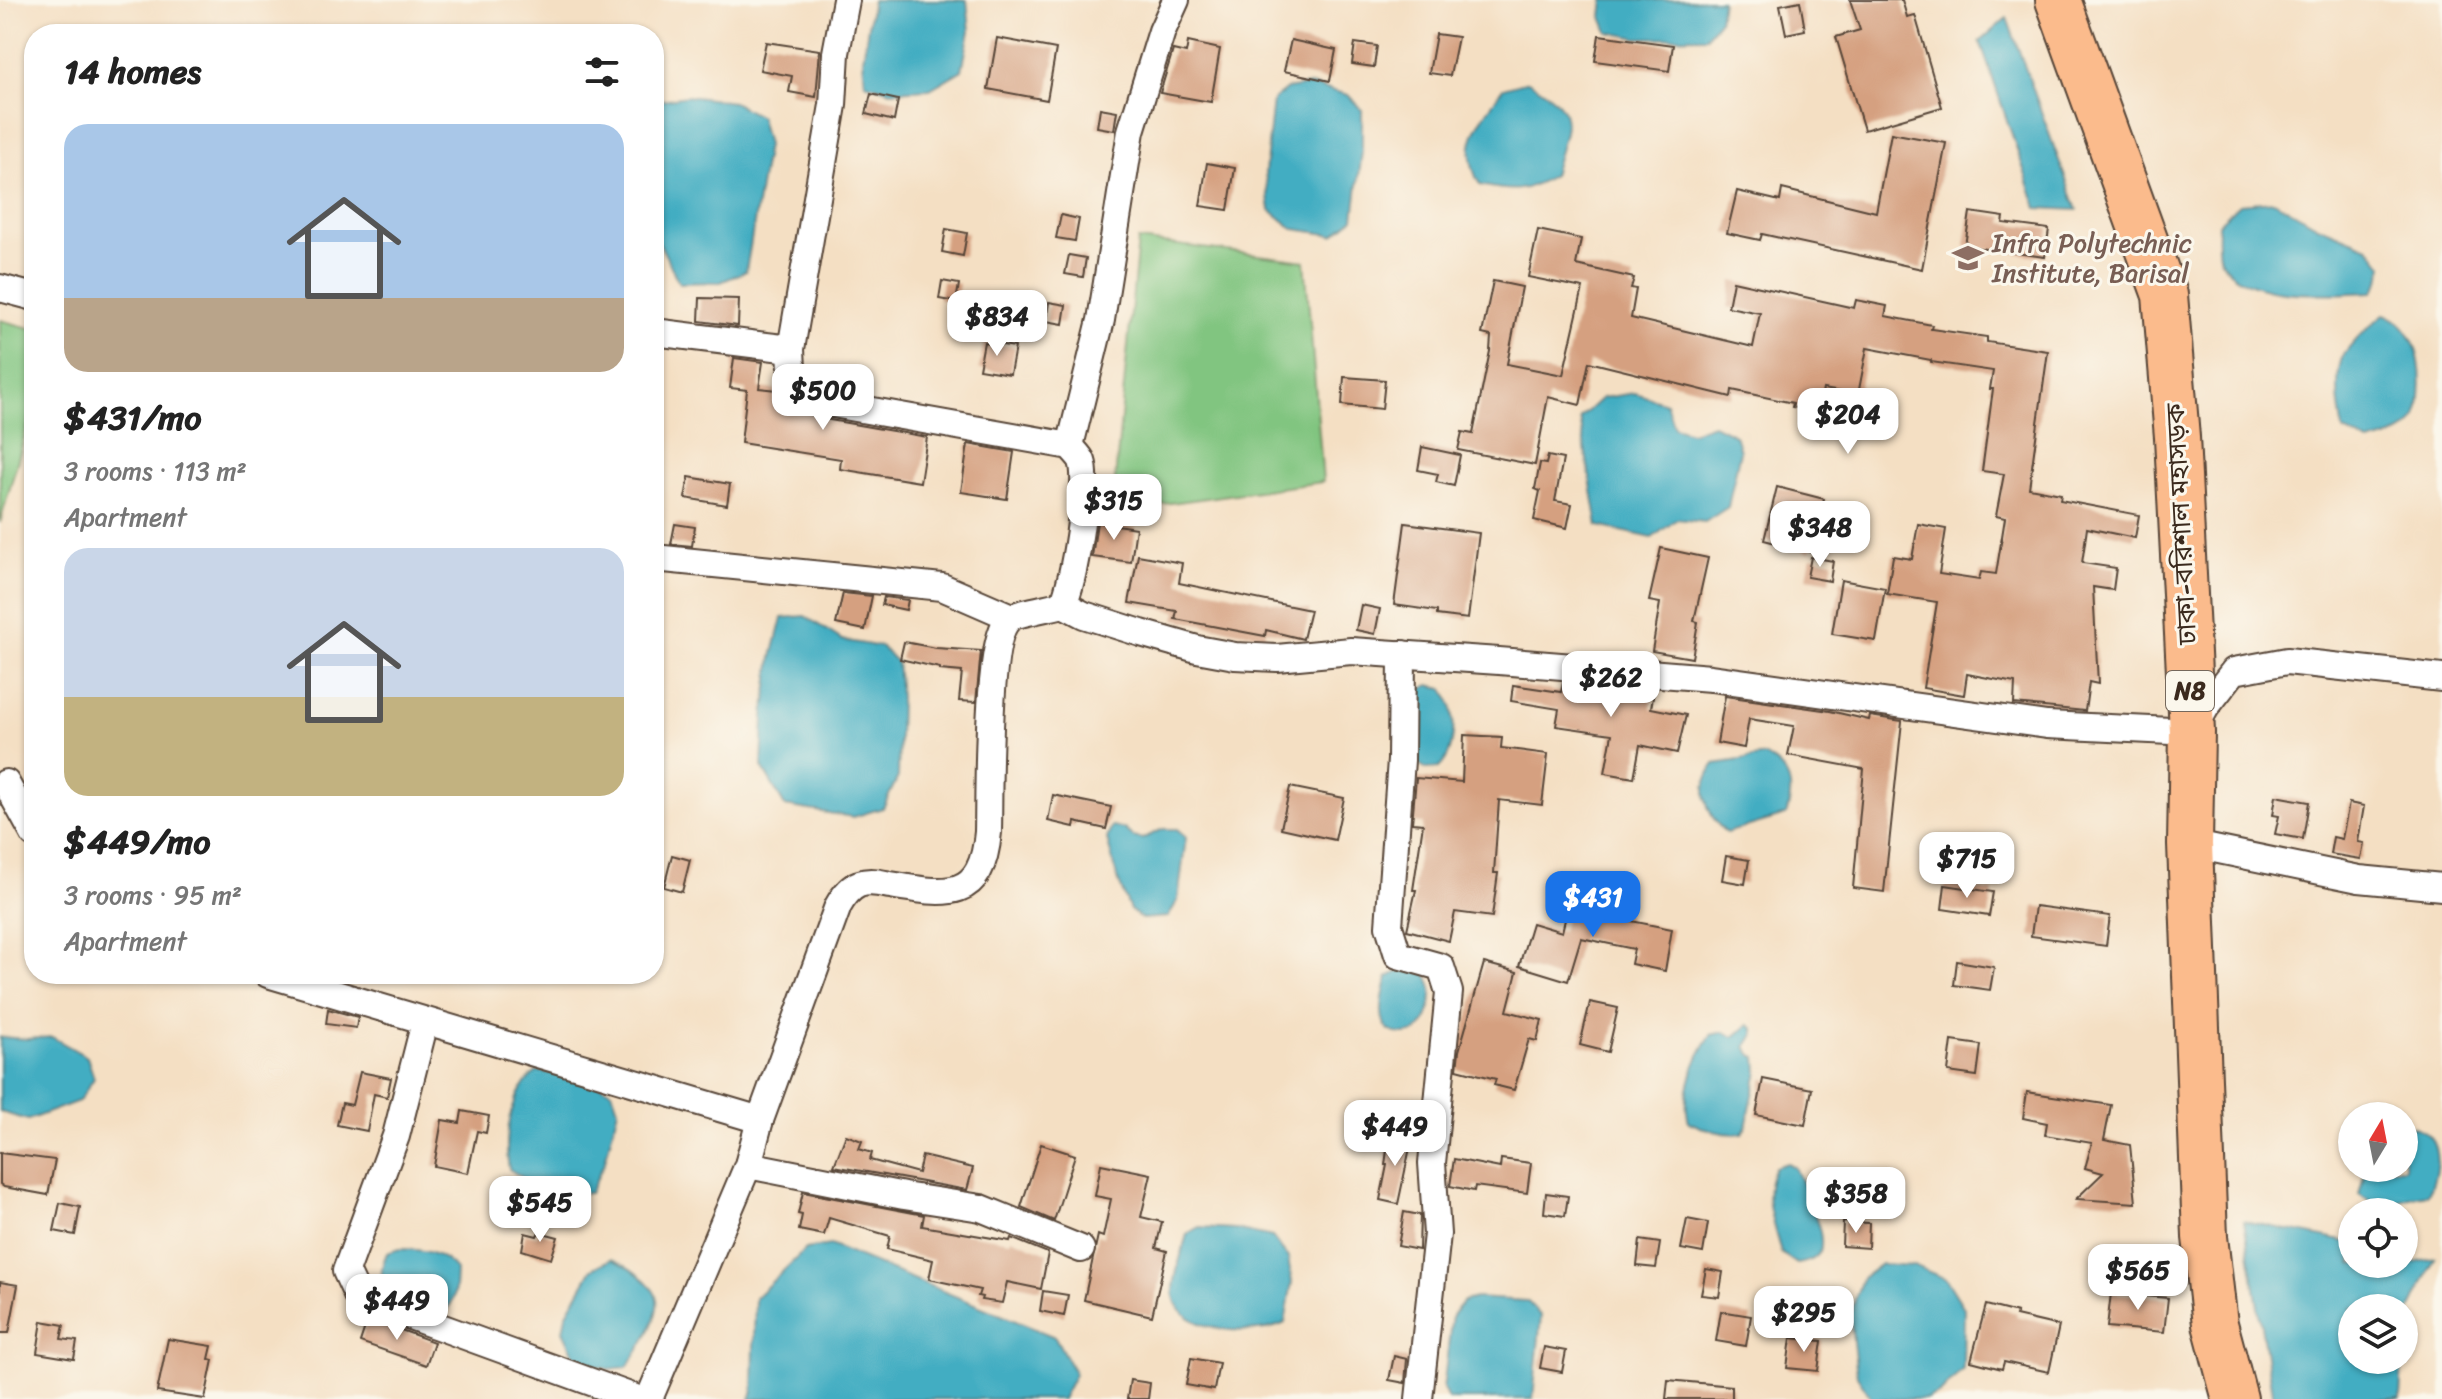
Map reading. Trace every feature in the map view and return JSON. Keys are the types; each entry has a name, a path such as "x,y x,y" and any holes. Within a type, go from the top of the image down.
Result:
{"highway":[{"name":"ঢাকা-বরিশাল মহাসড়ক","path":"2058,0 2165,295 2177,437 2192,732 2190,844 2205,1237 2215,1324 2235,1399"}],"street":[{"path":"846,0 836,53 833,105 791,349 793,388 833,404 1070,446 1082,459 1086,483 1063,604"},
{"path":"1070,446 1101,320 1131,131 1162,31 1176,0"},
{"path":"0,288 24,294"},
{"path":"664,333 791,349"},
{"path":"664,559 942,587 1011,617 1063,604 1084,615 1141,633 1235,656 1277,658 1351,651 1711,678 2047,725 2192,732 2206,707 2234,671 2287,661 2442,678"},
{"path":"649,1399 748,1165 760,1120 845,894 859,884 875,882 943,891 965,886 978,876 986,856 993,679 1000,631 1011,617"},
{"path":"1402,654 1401,760 1389,926 1398,955 1441,967 1449,992 1432,1163 1437,1234 1419,1399"},
{"path":"3,783 24,788"},
{"path":"3,783 24,818"},
{"path":"2190,844 2359,879 2442,887"},
{"path":"301,984 760,1120"},
{"path":"425,1022 396,1136 346,1271 358,1297 638,1399"},
{"path":"748,1165 981,1208 1081,1249"}],"green space":[{"path":"1138,240 1305,261 1323,482 1112,511"},
{"path":"0,320 24,326 24,438 0,523"}],"water":[{"path":"872,0 967,0 970,31 962,70 930,89 891,91 865,83 863,59"},
{"path":"1604,0 1722,0 1719,21 1706,37 1638,38 1608,32 1602,17"},
{"path":"2007,18 2077,210 2037,208 1980,41"},
{"path":"1528,81 1556,101 1566,120 1553,175 1526,188 1501,189 1480,185 1471,157 1474,134 1503,88"},
{"path":"1310,85 1348,95 1362,110 1362,151 1354,218 1334,235 1294,229 1270,210 1265,173 1273,100 1287,89"},
{"path":"687,96 733,102 760,117 767,145 746,271 721,282 679,283 664,252 664,99"},
{"path":"2274,201 2318,226 2369,247 2383,265 2380,281 2373,292 2291,293 2249,284 2233,274 2219,257 2218,224 2239,204"},
{"path":"2384,314 2404,328 2416,349 2420,398 2417,417 2408,428 2369,443 2343,431 2338,396 2339,369 2348,350"},
{"path":"1635,393 1666,403 1674,427 1691,432 1713,424 1735,435 1740,451 1728,507 1705,522 1677,519 1652,538 1598,526 1580,418 1602,398"},
{"path":"805,616 842,640 881,647 897,662 900,698 898,777 883,808 853,817 785,806 762,767 764,716 772,657 782,618"},
{"path":"1429,685 1443,688 1448,696 1453,729 1445,760 1439,768 1425,769 1415,762 1416,700 1422,689"},
{"path":"1765,756 1781,767 1789,780 1786,815 1726,833 1713,817 1706,800 1709,773 1715,764"},
{"path":"1112,826 1142,839 1163,829 1177,829 1186,837 1178,900 1168,917 1142,919 1130,910 1107,839"},
{"path":"1398,972 1426,974 1430,982 1430,1010 1424,1025 1416,1032 1395,1033 1387,1028 1382,1017 1386,983 1388,977"},
{"path":"1749,1025 1754,1029 1754,1035 1746,1047 1757,1057 1758,1072 1746,1127 1742,1133 1729,1134 1689,1122 1688,1088 1705,1044 1711,1035 1724,1032 1734,1037"},
{"path":"0,1037 52,1037 87,1057 94,1078 79,1101 28,1120 0,1112"},
{"path":"538,1071 592,1081 612,1091 618,1109 605,1161 590,1193 547,1189 509,1169 507,1143 511,1115 521,1090"},
{"path":"2418,1129 2432,1140 2437,1160 2428,1194 2411,1198 2365,1198 2359,1194 2362,1182 2418,1182"},
{"path":"1787,1163 1795,1167 1813,1210 1821,1245 1817,1256 1797,1264 1781,1253 1768,1199 1775,1167"},
{"path":"2244,1221 2338,1240 2338,1278 2418,1278 2418,1262 2435,1258 2418,1294 2338,1294 2338,1374 2401,1374 2400,1399 2273,1399"},
{"path":"1199,1227 1235,1229 1272,1237 1288,1258 1292,1282 1285,1323 1258,1330 1222,1329 1205,1325 1179,1309 1174,1296 1176,1274 1187,1234"},
{"path":"830,1245 1055,1337 1075,1374 1062,1399 750,1399 753,1391 755,1298 806,1249"},
{"path":"399,1249 430,1253 444,1259 456,1270 454,1297 443,1313 436,1316 387,1293 382,1278 383,1264 387,1253"},
{"path":"611,1259 645,1280 654,1292 657,1307 647,1335 627,1367 609,1369 592,1365 574,1354 563,1331 566,1315 592,1269"},
{"path":"1881,1264 1915,1266 1946,1279 1964,1308 1963,1369 1940,1393 1927,1399 1872,1399 1857,1376 1850,1315 1862,1278"},
{"path":"1476,1298 1527,1301 1541,1316 1533,1399 1448,1399 1443,1389 1452,1315 1464,1301"}],"building":[{"path":"1850,0 1902,0 1907,17 1915,15 1942,107 1864,130 1836,37 1860,30"},
{"path":"1800,1 1805,30 1786,34 1780,5"},
{"path":"1436,34 1458,37 1450,76 1429,73"},
{"path":"1599,35 1673,45 1669,71 1595,61"},
{"path":"997,38 1056,49 1047,100 988,89"},
{"path":"1291,40 1336,50 1330,81 1284,71"},
{"path":"766,42 820,50 816,97 789,92 792,76 760,70"},
{"path":"1188,42 1220,49 1211,102 1160,93 1173,50 1186,53"},
{"path":"1355,43 1377,46 1374,67 1352,64"},
{"path":"871,94 898,100 894,121 866,114"},
{"path":"1100,108 1117,111 1114,130 1097,127"},
{"path":"1891,133 1946,143 1922,269 1762,234 1760,240 1727,233 1737,191 1780,201 1782,189 1876,212"},
{"path":"1207,163 1235,168 1228,210 1200,206"},
{"path":"1970,212 2004,217 2003,223 2049,229 2045,257 1965,246"},
{"path":"1061,215 1079,219 1075,241 1056,238"},
{"path":"946,229 967,233 963,256 942,252"},
{"path":"1538,230 1581,239 1576,265 1634,278 1631,288 1636,289 1631,318 1753,347 1760,313 1728,307 1733,281 1854,308 1856,300 1887,306 1885,316 1932,325 1931,329 1987,337 1987,342 2048,351 2029,488 2061,494 2060,500 2139,515 2135,538 2087,528 2082,563 2116,568 2113,590 2093,587 2098,684 2089,682 2085,711 2014,704 2015,683 1967,674 1964,695 1923,688 1937,602 1887,594 1893,556 1912,559 1918,524 1946,529 1939,574 1979,580 1981,572 1996,574 2005,518 1996,516 2004,474 1982,471 1993,371 1867,348 1858,395 1823,389 1818,412 1792,407 1793,403 1732,390 1731,397 1589,362 1580,405 1548,397 1535,465 1458,450 1462,432 1473,434 1490,351 1491,336 1482,334 1493,281 1522,287 1507,364 1563,375 1583,288 1528,277"},
{"path":"1069,255 1086,258 1083,277 1065,274"},
{"path":"942,281 959,284 956,302 939,299"},
{"path":"700,298 739,299 738,326 699,321"},
{"path":"1049,302 1066,305 1063,324 1046,321"},
{"path":"984,342 1015,347 1010,374 979,369"},
{"path":"734,358 763,362 759,388 777,390 783,403 830,420 927,437 920,482 840,469 841,459 741,443 747,390 730,388"},
{"path":"1344,377 1385,380 1382,409 1342,405"},
{"path":"968,444 1014,452 1007,499 961,492"},
{"path":"1422,447 1460,455 1454,486 1436,482 1438,474 1418,470"},
{"path":"1548,456 1563,459 1555,501 1572,504 1567,528 1534,520 1540,491 1535,489 1540,463 1546,464"},
{"path":"689,477 730,484 727,505 685,498"},
{"path":"1777,487 1824,499 1810,552 1764,540"},
{"path":"1097,522 1136,528 1131,562 1092,557"},
{"path":"1405,523 1479,533 1468,619 1394,605"},
{"path":"675,524 695,527 692,546 671,544"},
{"path":"1661,548 1708,558 1694,621 1698,622 1692,658 1652,651 1660,603 1649,601"},
{"path":"1138,555 1182,563 1179,583 1310,610 1303,639 1266,630 1265,636 1175,619 1177,611 1129,603"},
{"path":"1811,557 1833,561 1830,581 1807,577"},
{"path":"1841,580 1885,588 1876,641 1832,634"},
{"path":"843,593 872,596 865,630 836,624"},
{"path":"884,597 908,600 906,610 882,605"},
{"path":"1361,605 1380,609 1375,634 1356,630"},
{"path":"904,642 981,651 976,702 959,701 962,672 940,670 900,659"},
{"path":"1563,682 1654,692 1651,708 1686,715 1677,753 1640,745 1634,778 1605,773 1612,734 1556,726 1559,709 1511,701 1513,685 1561,692"},
{"path":"1725,696 1830,711 1869,720 1870,716 1902,721 1884,892 1853,888 1864,769 1788,755 1794,726 1749,719 1744,748 1717,743"},
{"path":"1464,735 1502,737 1501,748 1548,754 1542,805 1499,800 1494,873 1498,873 1492,917 1455,912 1449,941 1407,930 1416,890 1413,890 1423,824 1412,823 1416,778 1462,782"},
{"path":"1290,787 1344,798 1335,840 1281,828"},
{"path":"1053,795 1111,807 1106,829 1075,822 1074,827 1048,821"},
{"path":"2276,796 2309,802 2303,839 2275,834 2279,816 2273,815"},
{"path":"2349,803 2364,806 2358,842 2364,843 2361,859 2330,854 2333,837 2342,839"},
{"path":"672,855 690,860 682,892 664,887"},
{"path":"1726,856 1749,860 1745,884 1722,880"},
{"path":"1945,885 1993,892 1989,916 1942,909"},
{"path":"1571,895 1606,903 1605,911 1627,915 1626,920 1672,929 1665,971 1631,964 1634,949 1581,938 1568,981 1519,966 1532,923 1562,932"},
{"path":"2035,906 2110,916 2106,946 2031,936"},
{"path":"1957,961 1994,967 1990,990 1954,985"},
{"path":"1484,963 1517,972 1507,1011 1542,1020 1537,1041 1529,1039 1514,1090 1494,1085 1496,1079 1457,1069 1459,1051"},
{"path":"1590,1002 1618,1008 1608,1052 1580,1045"},
{"path":"328,1009 358,1017 356,1028 326,1024"},
{"path":"1952,1041 1981,1045 1977,1076 1948,1072"},
{"path":"360,1072 391,1078 387,1097 374,1094 367,1131 337,1125 342,1103 352,1105"},
{"path":"1763,1079 1812,1089 1805,1125 1756,1115"},
{"path":"2027,1092 2111,1105 2104,1140 2130,1145 2136,1203 2076,1199 2103,1173 2085,1168 2092,1143 2045,1135 2047,1123 2023,1118"},
{"path":"462,1111 489,1116 486,1133 477,1131 468,1173 434,1166 442,1120 460,1123"},
{"path":"846,1135 862,1141 859,1149 872,1153 870,1160 918,1173 922,1156 973,1168 967,1190 834,1166"},
{"path":"1389,1135 1412,1138 1398,1204 1380,1200"},
{"path":"1041,1144 1075,1155 1054,1221 1021,1207"},
{"path":"0,1153 55,1160 48,1195 0,1184"},
{"path":"1454,1159 1500,1168 1501,1159 1531,1163 1527,1193 1475,1186 1474,1191 1450,1186"},
{"path":"1101,1164 1151,1174 1141,1217 1162,1222 1156,1248 1167,1251 1152,1316 1084,1300 1098,1235 1103,1237 1111,1199 1095,1196"},
{"path":"803,1192 924,1215 922,1226 1010,1241 1011,1238 1048,1253 1041,1289 1007,1282 1002,1303 981,1300 982,1297 978,1296 980,1290 929,1279 933,1260 887,1249 890,1236 829,1218 824,1235 799,1230 802,1215 798,1214"},
{"path":"1546,1193 1568,1196 1565,1216 1544,1213"},
{"path":"60,1203 80,1207 75,1235 54,1231"},
{"path":"1404,1212 1420,1215 1419,1250 1398,1246"},
{"path":"1687,1219 1708,1223 1703,1253 1681,1249"},
{"path":"1843,1222 1869,1223 1868,1248 1842,1246"},
{"path":"539,1232 558,1237 551,1259 522,1250 525,1233 537,1236"},
{"path":"1640,1240 1660,1243 1656,1268 1637,1266"},
{"path":"1706,1269 1723,1272 1719,1297 1701,1295"},
{"path":"0,1282 18,1285 9,1333 0,1333"},
{"path":"1043,1291 1068,1295 1064,1316 1040,1311"},
{"path":"2111,1293 2168,1298 2164,1332 2107,1327"},
{"path":"1986,1305 2059,1326 2049,1372 2004,1362 2002,1369 1971,1361"},
{"path":"1721,1311 1751,1316 1746,1346 1716,1341"},
{"path":"368,1318 434,1342 426,1365 360,1342"},
{"path":"42,1321 64,1325 61,1339 77,1341 74,1359 37,1353"},
{"path":"1791,1338 1822,1341 1818,1371 1787,1368"},
{"path":"168,1339 212,1346 209,1359 213,1360 205,1399 157,1392"},
{"path":"1544,1347 1566,1351 1562,1372 1540,1368"},
{"path":"1394,1356 1407,1359 1405,1383 1389,1380"},
{"path":"1191,1358 1219,1363 1214,1390 1186,1385"},
{"path":"1130,1380 1150,1383 1148,1399 1127,1399"},
{"path":"1668,1380 1732,1386 1732,1399 1666,1399"}],"place":[{"name":"Infra Polytechnic Institute, Barisal","path":"1968,258"}]}
